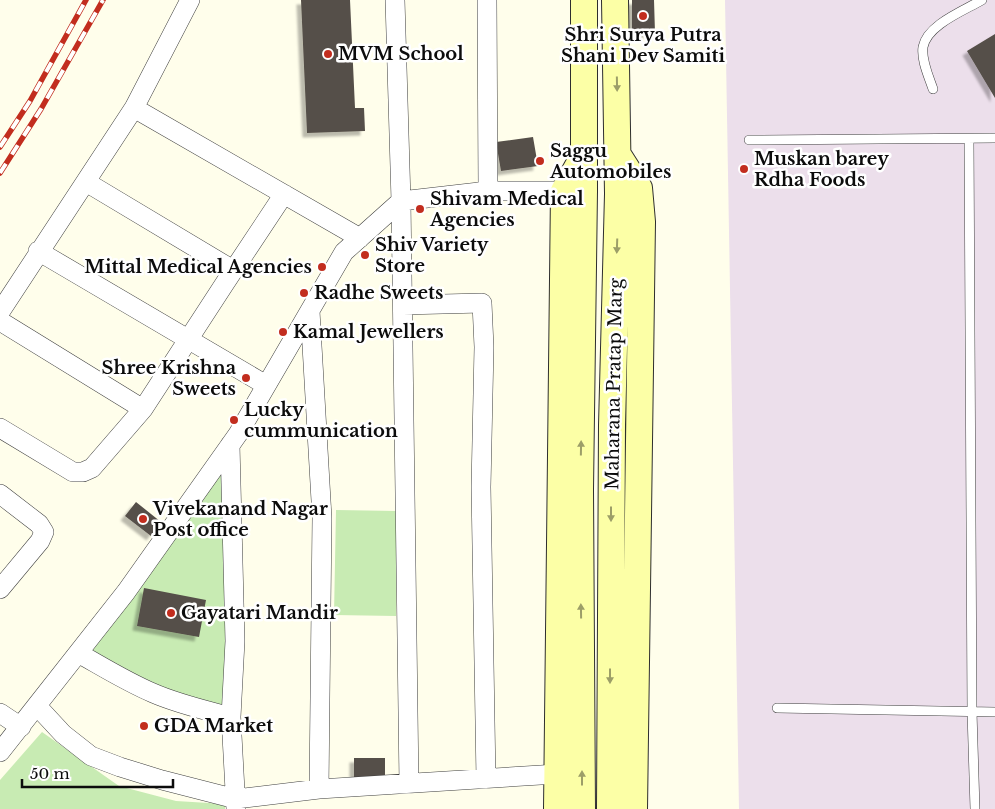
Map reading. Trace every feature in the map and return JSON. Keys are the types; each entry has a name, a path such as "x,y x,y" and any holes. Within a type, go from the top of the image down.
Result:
{"main road":[{"name":"Maharana Pratap Marg","path":"582,809 580,490 584,0"},
{"name":"Maharana Pratap Marg","path":"610,809 612,426 618,155 615,0"},
{"path":"557,809 564,191 584,155"},
{"path":"618,155 639,188 642,222 634,809"}],"street":[{"path":"0,312 38,251 134,108 190,0"},
{"path":"395,0 403,305 409,784"},
{"path":"487,0 488,191"},
{"path":"134,108 360,238"},
{"path":"86,182 233,270"},
{"path":"0,752 126,592 230,445 344,252 401,200 488,191 564,191"},
{"path":"0,428 73,472 83,472 92,468 143,410 284,194"},
{"path":"38,251 266,386"},
{"path":"403,305 482,303 484,347 481,487 486,779"},
{"path":"310,311 322,518 319,789"},
{"path":"0,322 143,410"},
{"path":"230,445 235,641 231,718 236,804"},
{"path":"0,494 39,524 44,532 40,541 0,589"},
{"path":"78,653 126,681 154,694 231,718"},
{"path":"37,706 63,734 91,756 236,804 319,789 557,774"},
{"path":"0,713 21,727"}],"lane":[{"path":"933,89 922,48 928,35 937,26 982,0"},
{"path":"749,140 995,138"},
{"path":"969,139 972,712 975,809"},
{"path":"778,708 995,712"}],"shaded area":[{"path":"725,0 995,0 995,809 739,809"}],"green space":[{"path":"230,445 231,717 78,653"},
{"path":"336,510 397,511 396,616 334,615"},
{"path":"42,732 119,786 176,801 225,804 225,809 0,809 0,780"}],"building":[{"name":"MVM School","path":"301,0 350,0 355,108 364,108 365,131 307,133"},
{"name":"Shri Surya Putra Shani Dev Samiti","path":"632,0 654,0 655,33 632,33"},
{"path":"995,34 995,98 967,51"},
{"path":"533,137 538,166 501,171 496,142"},
{"name":"Vivekanand Nagar Post office","path":"136,502 161,522 151,536 125,516"},
{"name":"Gayatari Mandir","path":"144,588 206,600 199,637 137,626"},
{"path":"354,758 385,758 385,780 354,779"}],"railway":[{"path":"0,147 30,101 86,0"},
{"path":"0,173 41,109 103,0"}],"place":[{"name":"Shri Surya Putra Shani Dev Samiti","path":"643,16"},
{"name":"MVM School","path":"328,54"},
{"name":"Saggu Automobiles","path":"540,161"},
{"name":"Muskan barey Rdha Foods","path":"744,169"},
{"name":"Shivam Medical Agencies","path":"420,209"},
{"name":"Shiv Variety Store","path":"365,255"},
{"name":"Mittal Medical Agencies","path":"322,267"},
{"name":"Radhe Sweets","path":"304,293"},
{"name":"Kamal Jewellers","path":"283,332"},
{"name":"Shree Krishna Sweets","path":"246,378"},
{"name":"Lucky cummunication","path":"234,420"},
{"name":"Vivekanand Nagar Post office","path":"143,519"},
{"name":"Gayatari Mandir","path":"171,613"},
{"name":"GDA Market","path":"144,726"}]}
